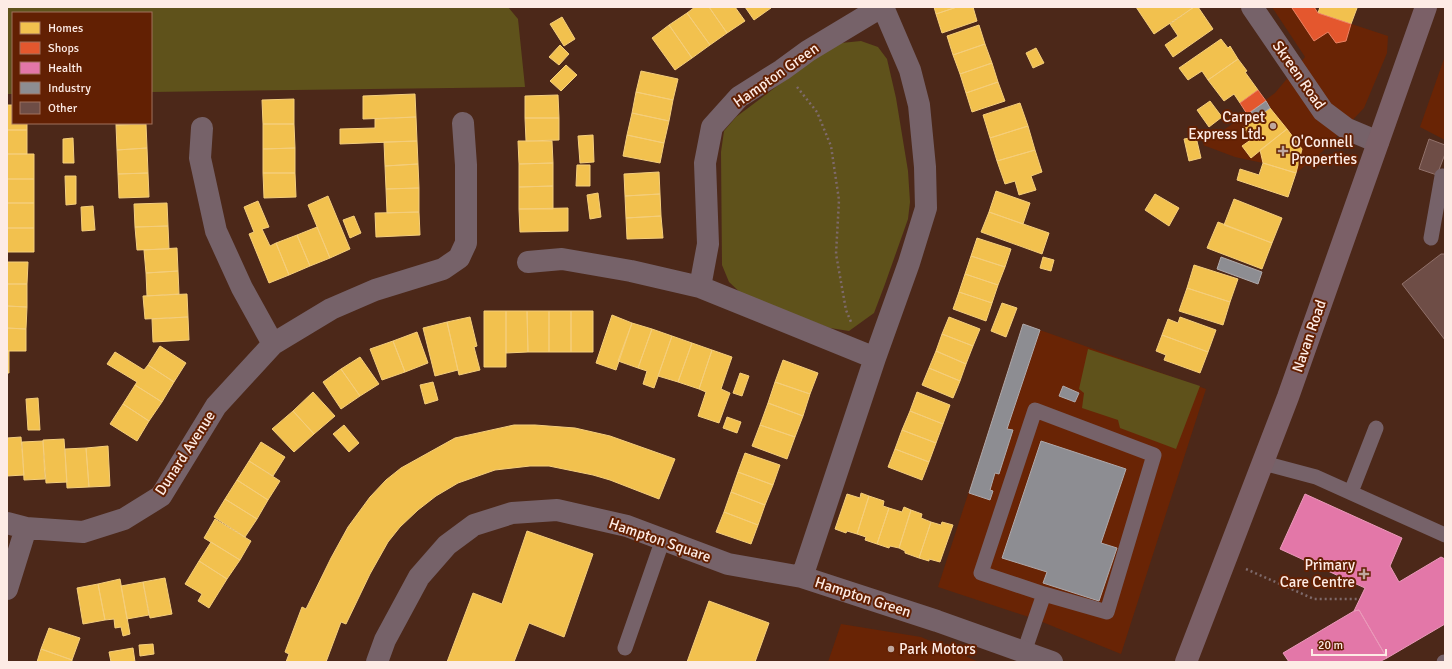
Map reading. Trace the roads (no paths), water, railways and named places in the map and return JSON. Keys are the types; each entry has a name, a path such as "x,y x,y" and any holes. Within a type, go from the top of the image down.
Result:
{"main road":[{"name":"Navan Road","path":"1186,662 1263,463 1426,7"}],"street":[{"name":"Hampton Green","path":"700,287 708,244 705,163 712,127 739,98 808,51 882,7 910,70 920,105 925,167 926,208 909,263 875,358 802,577 937,621 1052,662"},
{"name":"Skreen Road","path":"1252,7 1323,112 1347,128 1378,142"},
{"name":"Dunard Avenue","path":"16,525 83,532 124,519 161,496 216,406 273,344 331,309 375,290 443,269 459,258 466,243 466,165 463,123"},
{"path":"202,128 200,158 216,231 242,288 273,344"},
{"path":"528,262 562,260 630,271 700,287 875,358"},
{"name":"Hampton Square","path":"377,662 385,640 419,577 447,545 474,525 512,513 557,510 627,526 728,564 802,577"},
{"path":"7,589 16,525"}],"lane":[{"path":"1431,238 1440,213 1442,176"},
{"path":"1035,410 1154,455 1106,612 1044,594 981,573 1035,410"},
{"path":"1351,492 1376,428"},
{"path":"1263,463 1316,477 1445,535"},
{"path":"625,648 663,539"},
{"path":"1024,652 1044,594"}],"place":[{"name":"Carpet Express Ltd.","path":"1273,126"},
{"name":"O'Connell Properties","path":"1283,151"},
{"name":"Primary Care Centre","path":"1364,574"},
{"name":"Park Motors","path":"891,649"}]}
